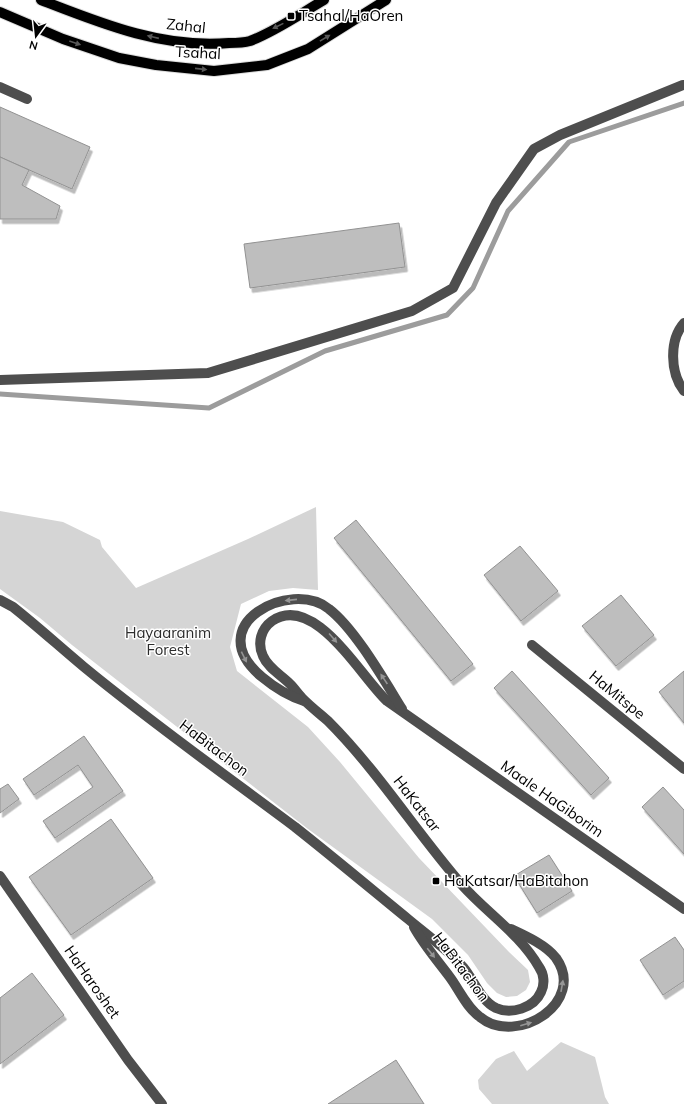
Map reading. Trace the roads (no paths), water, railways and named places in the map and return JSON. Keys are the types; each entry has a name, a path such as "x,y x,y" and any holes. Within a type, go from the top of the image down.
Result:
{"main road":[{"name":"Zahal","path":"41,0 108,25 147,36 171,41 218,44 248,41 284,23 324,0"},
{"name":"Tsahal","path":"0,12 63,39 119,58 156,65 214,71 267,65 308,49 386,0"}],"street":[{"path":"0,380 208,373 412,311 453,288 496,203 534,149 560,135 683,86"},
{"path":"0,87 27,98"},
{"path":"684,323 680,327 673,346 674,368 679,384 684,391"},
{"name":"HaBitachon","path":"0,600 13,607 83,667 298,830 410,920 463,967 481,994 492,1006 505,1011 524,1008 534,1002"},
{"name":"Maale HaGiborim","path":"249,621 258,611 270,604 285,601 310,601 329,608 349,630 404,712"},
{"name":"Maale HaGiborim","path":"264,628 281,616 293,615 306,617 318,624 330,635 375,689 387,701 684,909"},
{"name":"HaKatsar","path":"249,621 241,634 240,643 246,662 265,680 291,697 304,701"},
{"name":"HaKatsar","path":"264,628 261,636 263,657 270,667 290,685 304,701 328,721 363,761 467,890 506,927 539,965 543,974 544,983 540,994 534,1002"},
{"name":"HaMitspe","path":"532,645 684,768"},
{"name":"HaHaroshet","path":"0,876 128,1060 162,1104"},
{"name":"HaBitachon","path":"410,920 423,943 480,1017 502,1027 517,1026 541,1018"},
{"name":"HaKatsar","path":"506,927 529,938 550,952 557,959 563,979 562,991 557,1002 541,1018"}],"waterway":[{"path":"0,394 209,408 325,351 447,315 473,288 508,211 569,142 684,103"}],"place":[{"name":"Tsahal/HaOren","path":"291,16"},
{"name":"HaKatsar/HaBitahon","path":"436,881"}],"park label":[{"name":"Hayaaranim Forest","path":"168,642"}]}
